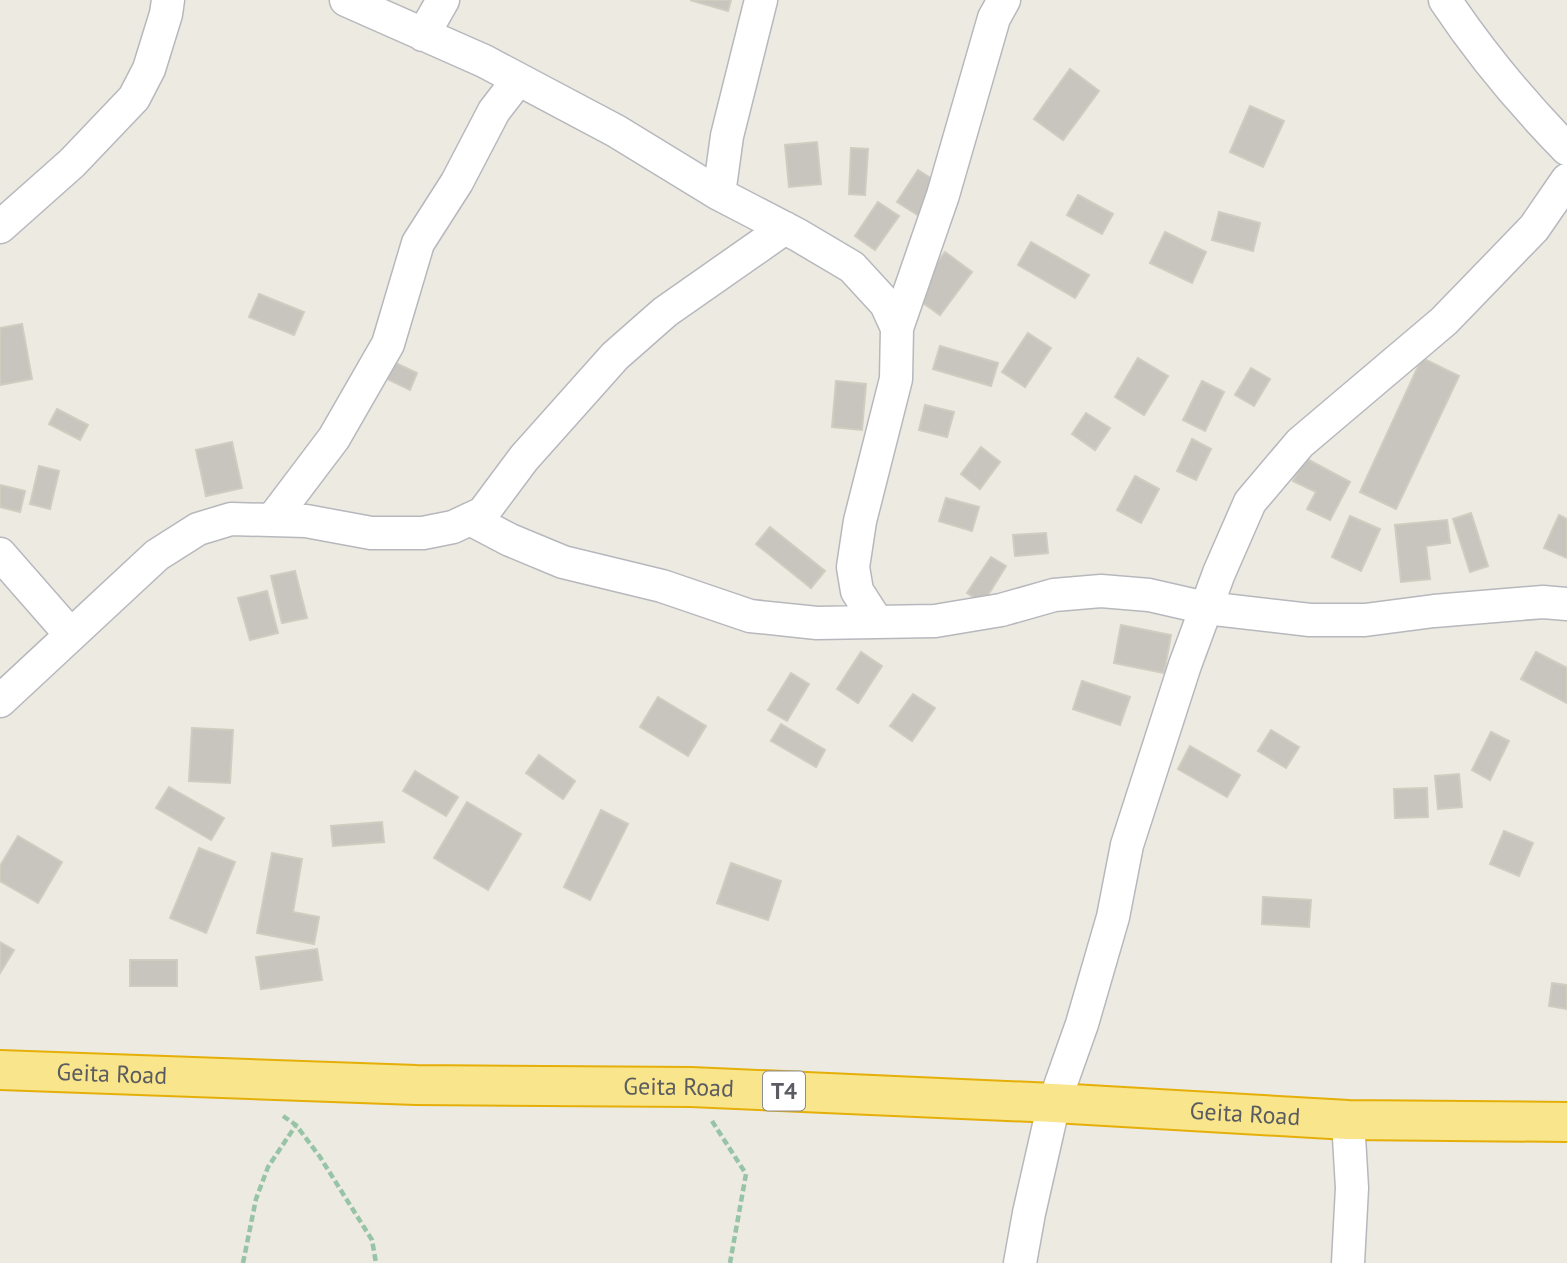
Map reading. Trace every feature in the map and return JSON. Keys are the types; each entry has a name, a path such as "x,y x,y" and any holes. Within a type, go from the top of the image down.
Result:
{"highway":[{"name":"Geita Road","path":"0,1070 416,1085 691,1087 1055,1103 1349,1120 1567,1122"}],"street":[{"path":"0,228 72,163 134,98 149,69 166,14 167,0"},
{"path":"346,0 484,61 616,131 719,194 852,267 886,304 897,328"},
{"path":"423,35 443,0"},
{"path":"719,194 727,136 761,0"},
{"path":"877,622 857,591 853,567 860,522 896,379 897,328 943,195 994,18 1004,0"},
{"path":"1445,0 1470,38 1527,108 1567,149"},
{"path":"272,520 334,438 388,344 418,243 457,182 494,111 519,80"},
{"path":"1020,1263 1055,1103 1082,1024 1113,917 1127,845 1206,608 1250,502 1300,443 1444,321 1534,228 1567,180"},
{"path":"0,701 157,555 198,529 232,519 306,521 371,533 423,533 453,527 483,513 524,458 615,356 665,312 785,228"},
{"path":"470,519 510,540 563,562 662,586 750,615 817,623 935,621 1001,610 1054,595 1101,591 1149,595 1206,608 1310,620 1365,620 1543,602 1567,604"},
{"path":"0,554 71,635"},
{"path":"1348,1263 1352,1188 1349,1120"}],"path":[{"path":"691,1087 746,1174 730,1263"},
{"path":"275,1111 296,1125 328,1168 372,1240 376,1263"},
{"path":"243,1263 256,1199 268,1167 296,1125"}],"building":[{"path":"690,0 731,0 728,11"},
{"path":"1070,69 1099,91 1063,140 1034,119"},
{"path":"1250,106 1284,121 1263,167 1230,152"},
{"path":"817,142 821,184 789,187 785,145"},
{"path":"851,148 868,149 865,195 849,194"},
{"path":"918,170 940,184 919,216 897,202"},
{"path":"1078,195 1113,214 1102,234 1067,215"},
{"path":"878,202 899,216 875,250 855,236"},
{"path":"1219,212 1260,223 1253,251 1212,240"},
{"path":"1165,232 1206,252 1192,283 1150,263"},
{"path":"1031,242 1089,275 1075,298 1018,265"},
{"path":"945,252 972,272 940,315 913,296"},
{"path":"259,294 304,312 294,335 249,317"},
{"path":"22,324 32,379 0,385 0,328"},
{"path":"1028,333 1051,348 1025,387 1002,372"},
{"path":"940,346 998,363 991,386 933,369"},
{"path":"1138,358 1168,376 1144,415 1115,397"},
{"path":"1422,358 1459,376 1396,509 1360,492"},
{"path":"387,359 417,373 410,390 379,375"},
{"path":"1251,368 1270,379 1254,406 1235,395"},
{"path":"836,381 866,384 862,430 832,427"},
{"path":"1202,381 1224,392 1205,431 1183,420"},
{"path":"925,405 954,412 947,437 919,430"},
{"path":"57,409 88,425 80,440 49,424"},
{"path":"1086,413 1110,428 1095,450 1072,434"},
{"path":"1192,439 1211,449 1196,480 1177,471"},
{"path":"232,442 242,488 206,496 196,450"},
{"path":"981,447 1000,462 980,489 961,474"},
{"path":"1305,458 1350,482 1330,520 1307,509 1316,492 1293,481"},
{"path":"39,466 59,471 50,509 30,504"},
{"path":"1135,476 1159,489 1141,523 1117,510"},
{"path":"0,485 25,491 20,512 0,507"},
{"path":"946,498 979,507 972,531 939,521"},
{"path":"1471,513 1488,566 1470,572 1453,519"},
{"path":"1559,515 1567,519 1567,558 1544,548"},
{"path":"1350,516 1380,529 1361,571 1332,557"},
{"path":"1447,520 1450,543 1426,546 1430,579 1401,582 1395,525"},
{"path":"770,527 825,571 811,588 756,544"},
{"path":"1046,533 1048,553 1015,556 1013,535"},
{"path":"991,557 1006,566 983,603 967,593"},
{"path":"295,571 307,618 282,623 271,576"},
{"path":"267,591 278,633 250,640 238,598"},
{"path":"1121,625 1171,635 1164,673 1114,663"},
{"path":"861,652 882,666 858,703 837,689"},
{"path":"1536,652 1567,668 1567,703 1521,679"},
{"path":"791,673 809,684 787,721 768,710"},
{"path":"1082,681 1130,697 1120,725 1073,709"},
{"path":"913,694 935,708 912,741 890,726"},
{"path":"658,697 706,726 688,756 640,727"},
{"path":"781,724 825,750 816,767 771,741"},
{"path":"192,728 233,730 230,783 189,781"},
{"path":"1271,730 1299,747 1286,768 1258,751"},
{"path":"1491,732 1509,741 1490,780 1472,770"},
{"path":"1190,746 1240,775 1227,797 1178,769"},
{"path":"539,755 575,781 563,799 526,773"},
{"path":"415,771 458,797 446,816 403,791"},
{"path":"1459,774 1462,807 1438,809 1435,776"},
{"path":"169,787 224,818 211,840 156,808"},
{"path":"1427,788 1428,817 1395,818 1394,789"},
{"path":"467,802 521,834 488,890 434,858"},
{"path":"601,810 628,824 590,900 564,887"},
{"path":"382,822 384,842 333,846 331,826"},
{"path":"1504,831 1533,843 1519,876 1490,864"},
{"path":"18,836 62,862 38,903 0,881 0,866"},
{"path":"199,848 235,862 206,933 170,918"},
{"path":"272,853 302,859 293,912 319,917 314,944 257,933"},
{"path":"731,863 781,881 768,920 717,903"},
{"path":"1263,897 1311,900 1309,927 1262,924"},
{"path":"0,942 14,950 0,973"},
{"path":"317,949 322,980 261,989 256,957"},
{"path":"130,960 177,960 177,986 130,986"},
{"path":"1552,983 1567,985 1567,1009 1549,1006"}]}
